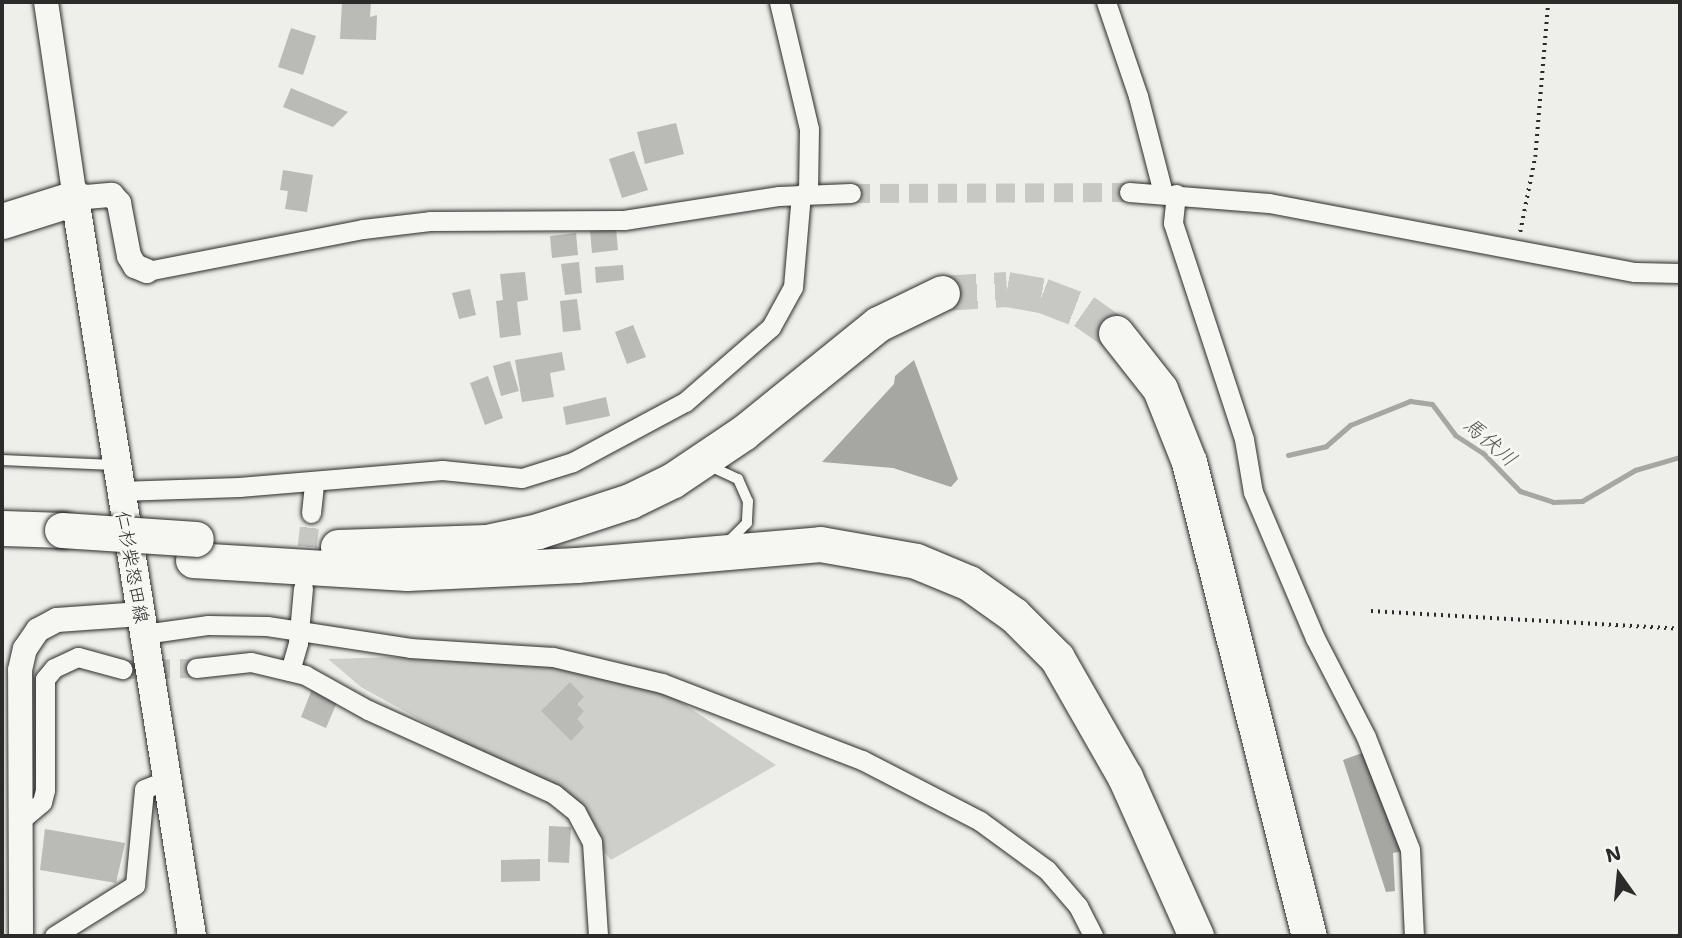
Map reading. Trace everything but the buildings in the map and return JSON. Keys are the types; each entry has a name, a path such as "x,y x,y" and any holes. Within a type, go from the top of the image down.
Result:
{"highway":[{"path":"2,199 75,198"},
{"path":"2,221 75,198"},
{"path":"195,549 365,548 486,542 583,518 629,501 694,467 743,433 878,324 942,293"},
{"path":"1116,332 1160,389 1189,462 1309,936"},
{"path":"2,528 62,539 195,549 407,573 578,565 716,550 820,544 863,549 916,561 969,583 1014,615 1058,658 1091,710 1196,936"},
{"path":"2,547 62,539"}],"main road":[{"name":"仁杉柴怒田線","path":"75,198 117,478 192,936"}],"street":[{"path":"46,2 75,198 112,195 119,203 129,256 135,266 147,271 363,229 430,221 624,220 804,194 851,193"},
{"path":"117,478 314,481 442,470 533,477 592,453 657,419 735,363 780,315 796,272 809,129 779,2"},
{"path":"1106,2 1170,193 1173,223 1247,448 1253,492 1315,638 1366,737 1410,849 1414,936"},
{"path":"1129,192 1170,193 1269,203 1635,272 1680,273"},
{"path":"311,513 314,481"},
{"path":"290,671 300,632 303,588"},
{"path":"21,936 20,670 26,649 38,631 57,620 226,624 410,648 578,661 662,683 764,720 883,769 1004,835 1060,885 1093,936"},
{"path":"22,819 42,802 45,790 41,693 45,679 54,668 78,657 122,669"},
{"path":"196,668 251,663 290,671 554,794 576,812 592,842 598,936"},
{"path":"54,936 135,885 144,789 168,780"}],"lane":[{"path":"2,460 117,478"},
{"path":"694,467 720,467 738,479 748,501 747,523 716,550"}],"path":[{"path":"1516,251 1535,157 1548,2"},
{"path":"1371,611 1680,629"}],"shaded area":[{"path":"914,360 958,479 951,487 893,468 822,462 894,384 895,376"},
{"path":"499,654 670,695 776,765 611,860 554,794 361,687 328,659"},
{"path":"1362,753 1402,851 1393,853 1395,891 1386,892 1343,760"}],"waterway":[{"name":"馬伏川","path":"1288,455 1326,446 1350,425 1410,401 1432,404 1455,435 1483,453 1520,491 1553,502 1582,501 1635,470 1680,457"}],"tunnel":[{"path":"851,193 1129,192"},
{"path":"942,293 1007,289 1042,295 1084,311 1116,333"},
{"path":"304,575 311,513"},
{"path":"122,669 196,668"}]}
